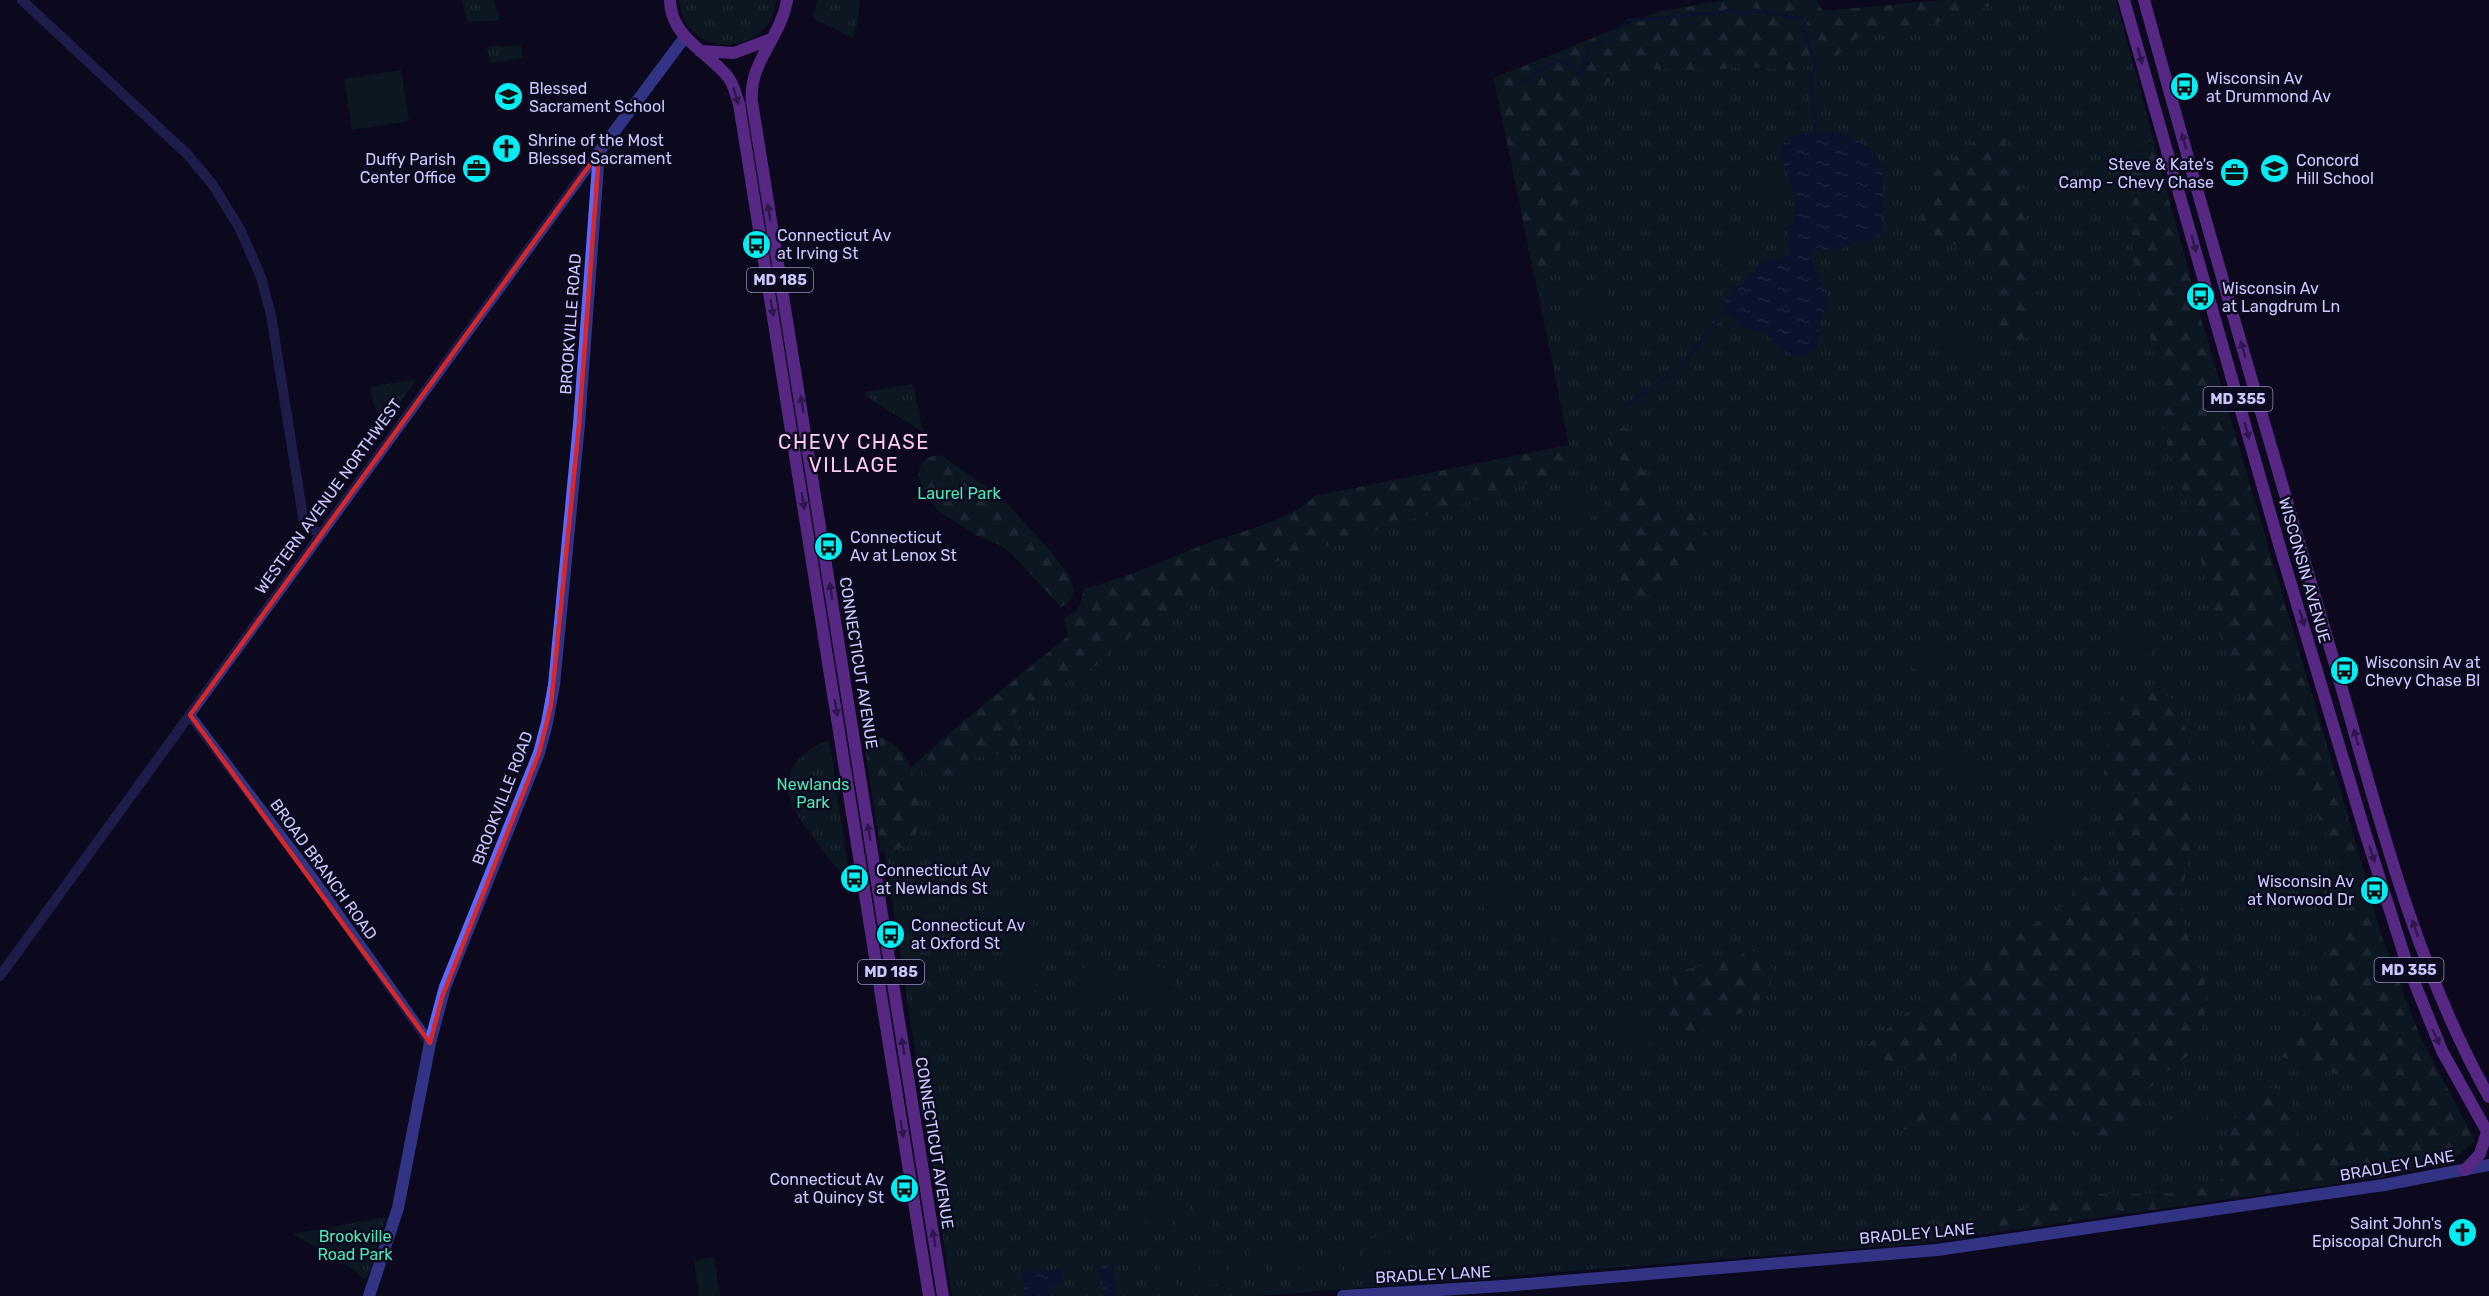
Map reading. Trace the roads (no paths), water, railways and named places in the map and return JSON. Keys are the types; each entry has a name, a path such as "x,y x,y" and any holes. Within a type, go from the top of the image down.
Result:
{"main road":[{"path":"670,0 674,20 685,37"},
{"name":"CONNECTICUT AVENUE","path":"787,0 783,19 753,76 751,90 753,110 943,1296"},
{"name":"WISCONSIN AVENUE","path":"2124,0 2279,544 2404,955 2442,1050 2488,1133"},
{"name":"WISCONSIN AVENUE","path":"2144,0 2297,540 2409,911 2439,996 2463,1050 2489,1097"},
{"name":"CONNECTICUT AVENUE","path":"685,37 728,78 739,104 929,1296"},
{"name":"WESTERN AVENUE NORTHWEST","path":"599,152 685,37"},
{"path":"700,51 734,53 772,39"},
{"name":"BROOKVILLE ROAD","path":"369,1296 400,1201 430,1043 445,987 539,753 548,723 554,685 579,424 599,152"},
{"path":"2465,1170 2480,1154 2488,1133"},
{"name":"BRADLEY LANE","path":"1343,1296 1503,1286 1947,1249 2373,1186 2489,1165"}],"street":[{"path":"22,0 186,154 213,185 240,229 261,277 271,315 304,524 321,534"},
{"name":"WESTERN AVENUE NORTHWEST","path":"0,976 599,152"},
{"name":"BROAD BRANCH ROAD","path":"190,715 303,864 430,1043"}],"water":[{"path":"1831,132 1866,145 1875,154 1880,164 1883,190 1881,234 1867,242 1857,242 1837,251 1815,248 1811,252 1814,268 1828,302 1821,320 1816,348 1807,354 1793,355 1761,332 1749,330 1738,324 1725,312 1723,301 1729,292 1744,282 1764,261 1789,256 1791,247 1786,241 1795,210 1793,192 1781,153 1782,144 1790,138 1805,134"},
{"path":"1114,1265 1116,1296 1103,1296 1102,1280 1098,1273 1101,1266"},
{"path":"1061,1269 1062,1285 1049,1286 1050,1296 1024,1296 1022,1272"}],"waterway":[{"path":"1518,84 1556,61 1565,62 1581,76 1584,60 1591,46 1607,40 1628,20 1716,14 1731,9 1741,14 1753,10 1807,19 1803,27 1816,68 1810,75 1815,132"},
{"path":"1625,406 1677,371 1725,312"}],"place":[{"name":"Wisconsin Av at Drummond Av","path":"2185,87"},
{"name":"Blessed Sacrament School","path":"508,97"},
{"name":"Shrine of the Most Blessed Sacrament","path":"507,149"},
{"name":"Duffy Parish Center Office","path":"477,168"},
{"name":"Concord Hill School","path":"2275,169"},
{"name":"Steve & Kate's Camp - Chevy Chase","path":"2235,173"},
{"name":"Connecticut Av at Irving St","path":"756,244"},
{"name":"Wisconsin Av at Langdrum Ln","path":"2201,297"},
{"name":"Connecticut Av at Lenox St","path":"829,546"},
{"name":"Wisconsin Av at Chevy Chase Bl","path":"2344,671"},
{"name":"Connecticut Av at Newlands St","path":"855,879"},
{"name":"Wisconsin Av at Norwood Dr","path":"2375,890"},
{"name":"Connecticut Av at Oxford St","path":"890,934"},
{"name":"Connecticut Av at Quincy St","path":"905,1188"},
{"name":"Saint John's Episcopal Church","path":"2463,1232"}],"district":[{"name":"CHEVY CHASE VILLAGE","path":"854,454"}],"park label":[{"name":"Laurel Park","path":"959,493"},
{"name":"Newlands Park","path":"813,793"},
{"name":"Brookville Road Park","path":"355,1245"}]}
